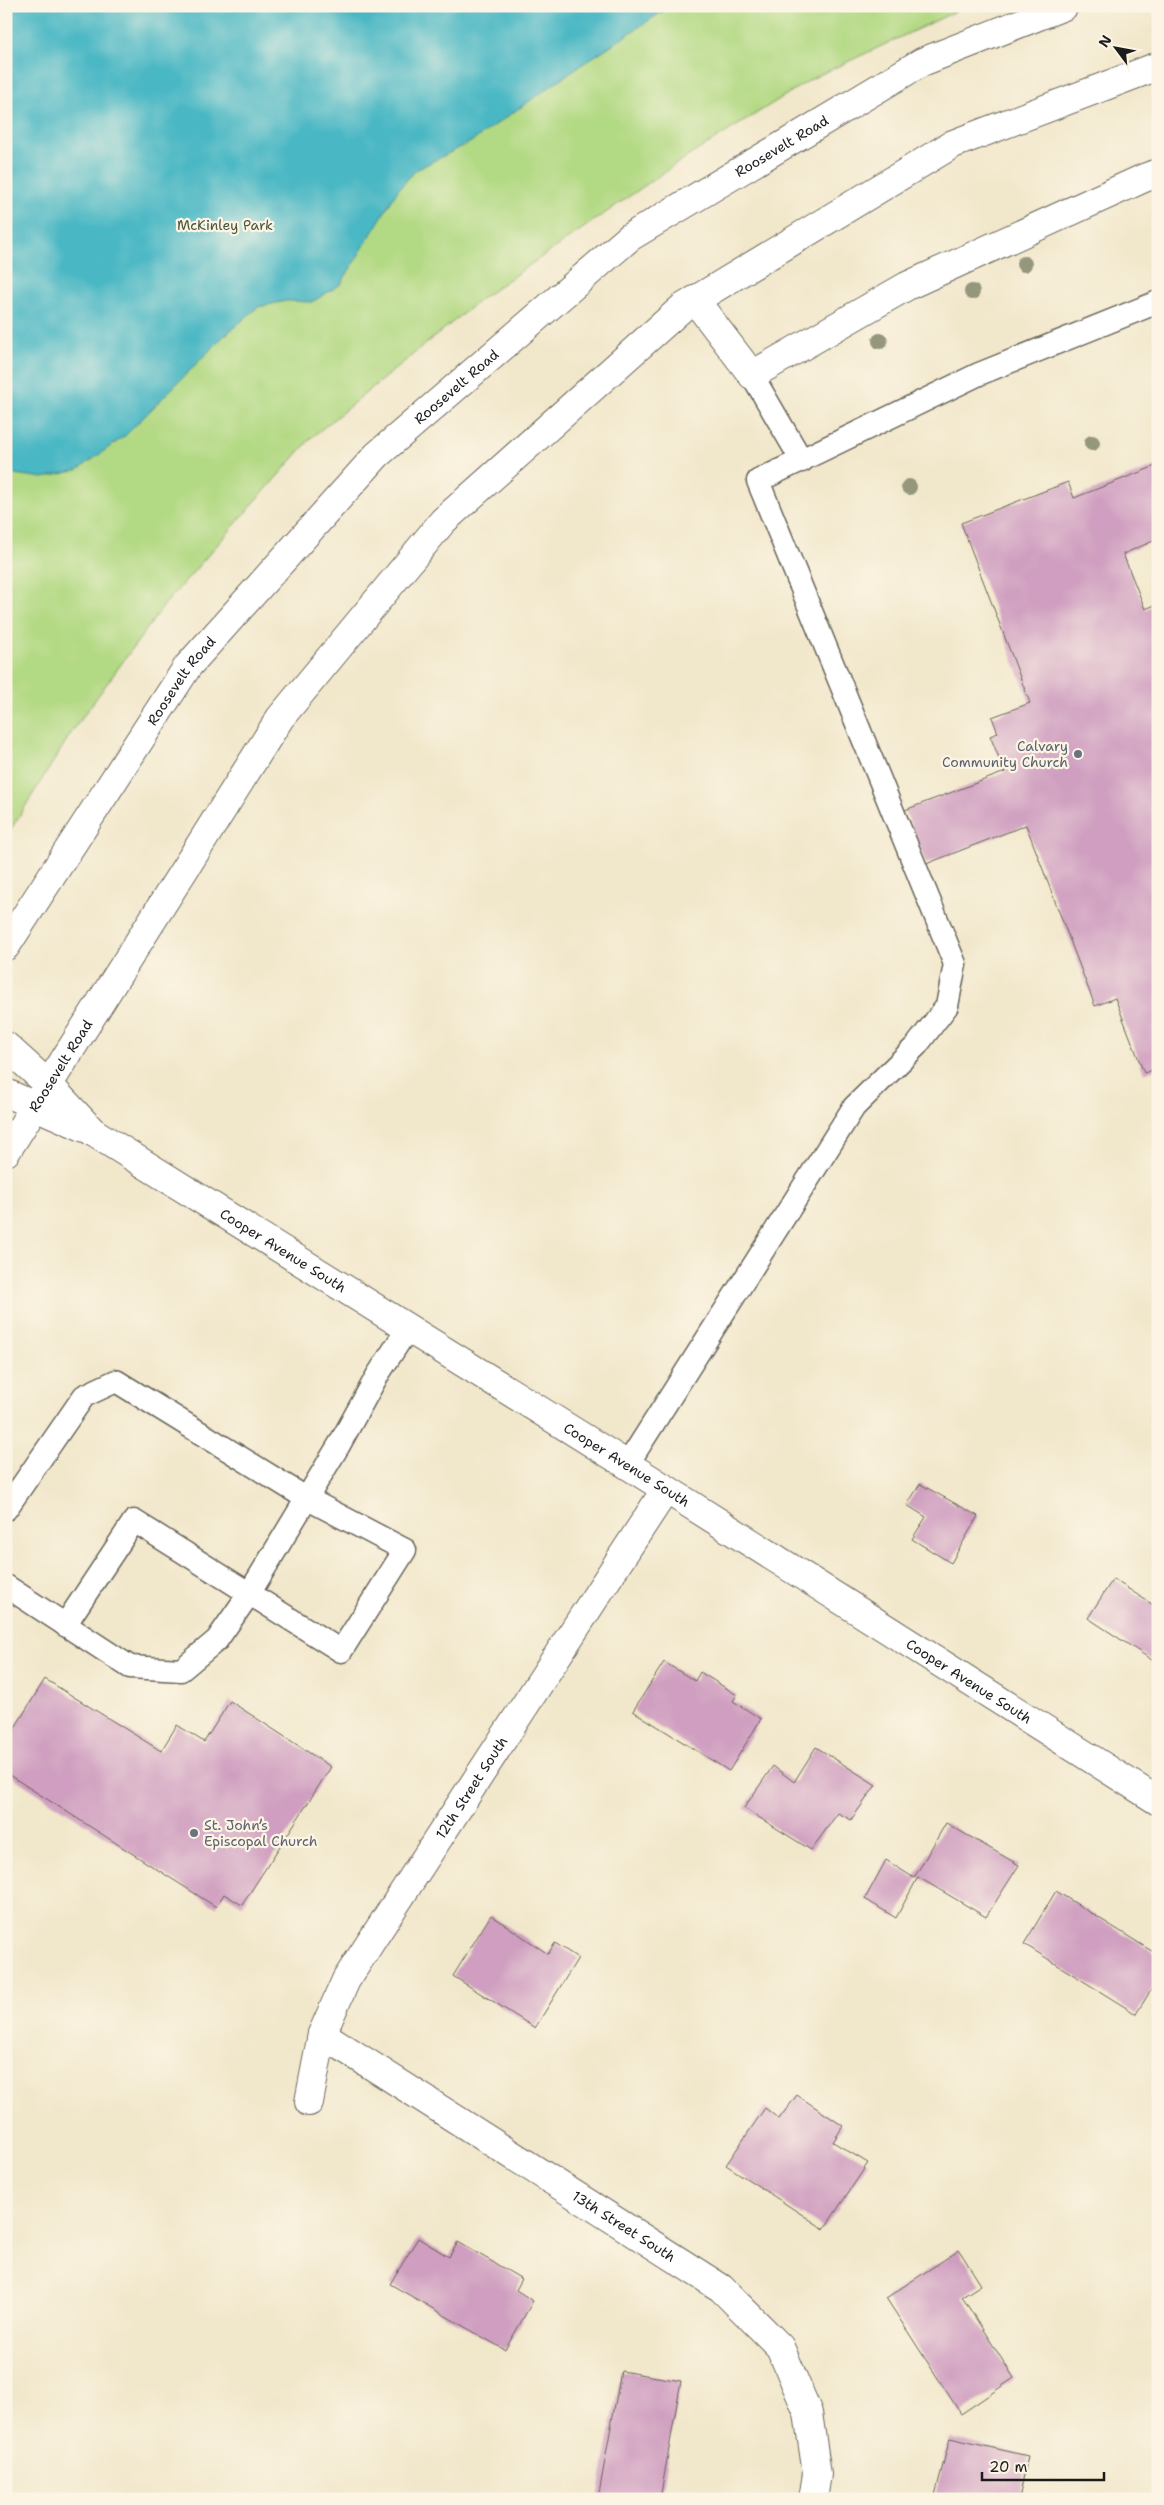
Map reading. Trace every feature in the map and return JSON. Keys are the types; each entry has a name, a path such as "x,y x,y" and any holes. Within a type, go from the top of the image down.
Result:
{"street":[{"name":"Roosevelt Road","path":"6,946 188,666 377,456 630,237 922,62 1064,6"},
{"name":"Roosevelt Road","path":"6,1152 280,718 443,521 682,308 953,144 1158,66"},
{"path":"695,300 752,375 907,286 1144,178 1158,174"},
{"name":"Cooper Avenue South","path":"6,1046 42,1096 93,1132 666,1489 1158,1801"},
{"name":"Cooper Avenue South","path":"6,1094 42,1096"},
{"name":"12th Street South","path":"309,2102 322,2034 351,1971 666,1489"},
{"name":"13th Street South","path":"322,2034 721,2288 780,2348 808,2413 816,2474 813,2499"}],"lane":[{"path":"627,1465 854,1107 917,1045 947,1006 955,964 758,481 979,374 1158,302"},
{"path":"752,375 802,461"},
{"path":"6,1586 130,1667 181,1670 217,1640 249,1594 408,1328"},
{"path":"6,1509 84,1396 116,1381 306,1498 405,1550 341,1650 134,1521 65,1625"}],"green space":[{"name":"McKinley Park","path":"6,6 967,6 813,78 679,162 482,298 312,437 165,604 73,730 6,837"}],"water":[{"path":"6,6 671,6 578,67 471,142 416,170 398,190 341,284 312,302 286,301 258,307 223,337 126,435 78,470 43,478 6,473"}],"building":[{"name":"Calvary Community Church","path":"1158,465 1158,539 1123,554 1145,609 1158,604 1158,1068 1144,1073 1115,998 1095,1006 1026,825 926,864 905,810 1005,772 990,736 998,733 992,717 1030,703 961,523 1068,482 1074,498"},
{"path":"920,1484 978,1516 951,1563 912,1539 926,1517 907,1505"},
{"path":"1113,1579 1158,1608 1158,1664 1088,1618"},
{"path":"664,1662 695,1681 700,1672 737,1695 733,1701 761,1719 729,1771 633,1711"},
{"name":"St. John’s Episcopal Church","path":"45,1679 161,1751 177,1725 204,1742 230,1701 331,1767 242,1905 224,1894 216,1907 6,1773 6,1742"},
{"path":"816,1747 876,1785 851,1820 838,1813 811,1850 744,1808 773,1766 794,1782"},
{"path":"946,1823 1019,1865 986,1917 918,1877 896,1918 865,1899 886,1860 914,1878"},
{"path":"1056,1891 1158,1955 1158,1979 1136,2014 1024,1944"},
{"path":"491,1915 548,1954 555,1943 578,1958 535,2028 453,1976"},
{"path":"797,2095 843,2126 833,2142 868,2163 824,2229 726,2165 765,2108 779,2119"},
{"path":"418,2238 449,2257 458,2242 522,2279 516,2290 533,2301 505,2350 390,2284"},
{"path":"959,2250 981,2285 962,2297 1014,2378 961,2414 886,2298"},
{"path":"621,2371 681,2381 660,2499 598,2499"},
{"path":"950,2438 1028,2456 1019,2499 934,2499"}],"place":[{"name":"Calvary Community Church","path":"1078,754"},
{"name":"St. John’s Episcopal Church","path":"194,1833"}]}
